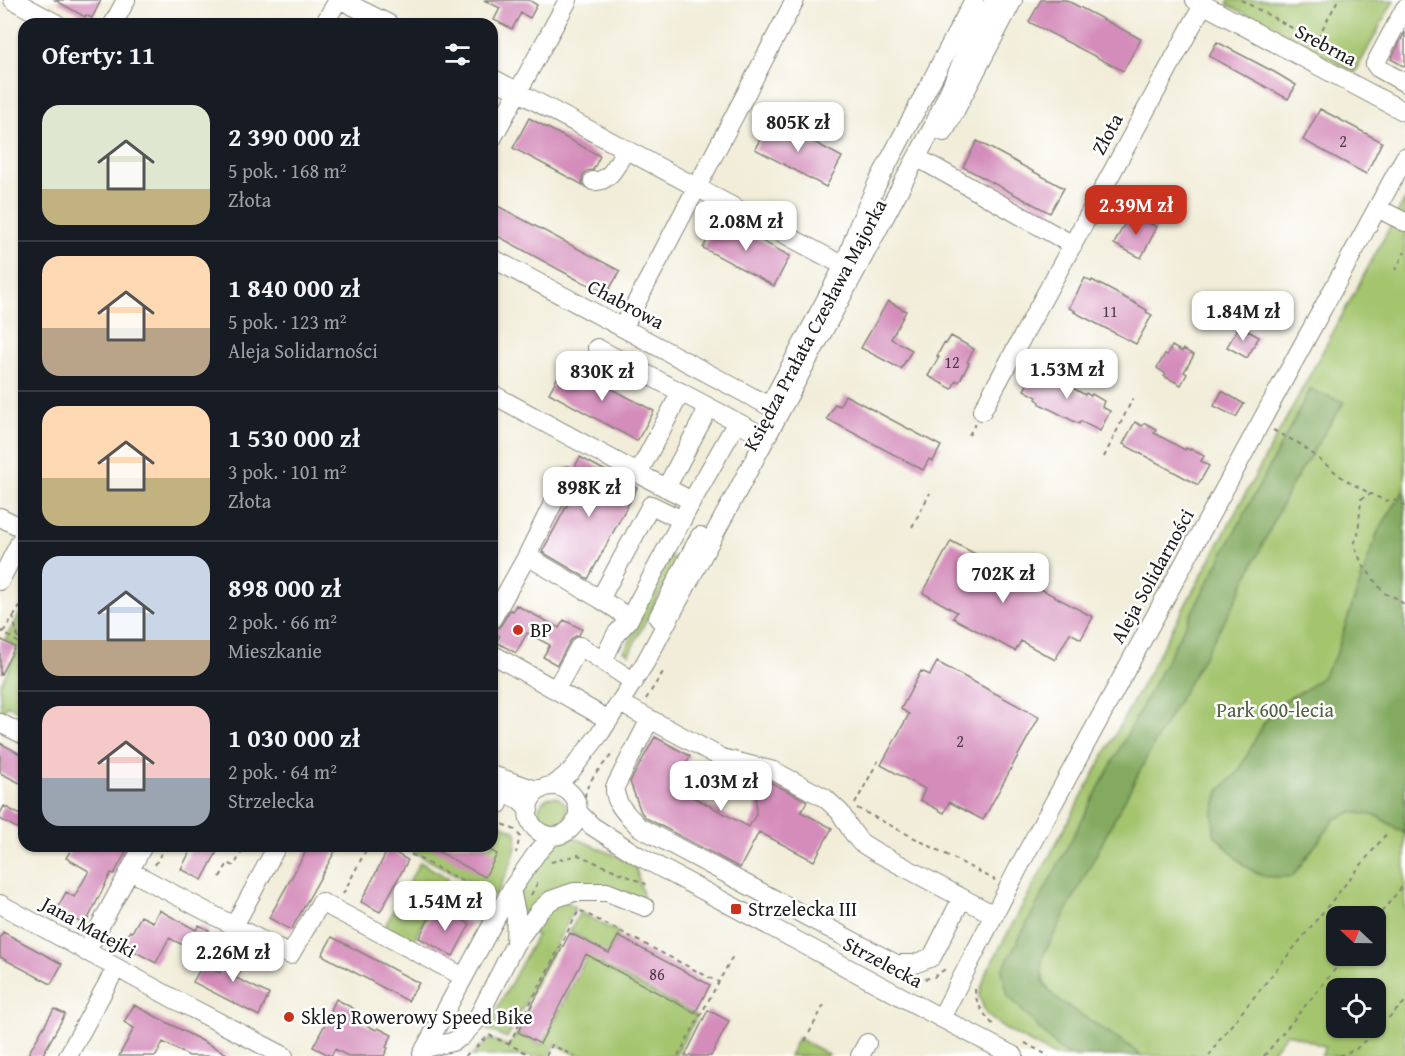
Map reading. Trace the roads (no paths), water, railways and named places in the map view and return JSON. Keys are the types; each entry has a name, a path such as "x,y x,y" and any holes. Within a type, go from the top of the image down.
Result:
{"street":[{"path":"13,0 46,18"},
{"path":"116,18 126,0"},
{"path":"328,18 339,0 376,18"},
{"path":"498,127 568,0"},
{"path":"623,328 795,0"},
{"name":"Księdza Prałata Czesława Majorka","path":"844,266 877,184 974,0"},
{"name":"Księdza Prałata Czesława Majorka","path":"547,788 571,771 605,726 645,663 933,127 966,53 994,0"},
{"name":"Księdza Prałata Czesława Majorka","path":"645,663 669,638 702,585 1013,0"},
{"name":"Srebrna","path":"1209,4 1405,112"},
{"name":"Złota","path":"982,411 1209,4"},
{"path":"1405,8 1375,64 1405,83"},
{"name":"Księdza Prałata Czesława Majorka","path":"645,663 661,610 844,266 946,82 966,53"},
{"path":"498,81 844,266"},
{"path":"593,181 604,180 610,175 626,149"},
{"name":"Aleja Solidarności","path":"940,1018 1022,861 1405,157"},
{"path":"927,163 1073,245"},
{"path":"1377,208 1405,222"},
{"name":"Chabrowa","path":"498,261 769,406"},
{"path":"597,348 756,432"},
{"path":"643,476 642,466 681,392"},
{"path":"498,397 692,501"},
{"path":"666,488 710,407"},
{"path":"603,660 616,634 628,621 737,422"},
{"path":"498,609 567,475"},
{"path":"600,599 651,505 682,520"},
{"path":"0,517 18,526"},
{"path":"669,545 690,556"},
{"path":"0,581 18,546"},
{"path":"527,556 619,611 628,621"},
{"path":"556,689 580,646 634,682"},
{"path":"498,657 556,689 605,726"},
{"path":"620,703 722,758 774,771 825,798 840,812 861,842 994,915"},
{"path":"650,719 615,787 619,804 639,827 896,964 914,964 932,957 962,898"},
{"path":"0,723 18,732"},
{"name":"Księdza Prałata Czesława Majorka","path":"577,807 577,789 605,726"},
{"path":"423,1052 508,897 536,854 575,823 577,807 573,796 564,789 530,788 498,777"},
{"path":"498,787 521,802 538,830 544,834 560,833"},
{"path":"515,944 516,913 508,897 528,848 532,798 547,788"},
{"name":"Strzelecka","path":"577,807 592,826 637,855 940,1018 1018,1049"},
{"name":"Strzelecka","path":"560,833 587,836 637,855"},
{"path":"86,952 140,852"},
{"path":"234,926 274,852"},
{"path":"130,871 290,955 321,902 464,977"},
{"path":"423,1052 461,1037 476,1021 515,944 550,900 574,892 607,892 645,908"},
{"name":"Jana Matejki","path":"0,904 284,1056"},
{"path":"68,1056 116,968"}],"place":[{"name":"BP","path":"518,630"},
{"name":"Strzelecka III","path":"736,909"},
{"name":"Sklep Rowerowy Speed Bike","path":"289,1017"}],"park label":[{"name":"Park 600-lecia","path":"1275,710"}]}
